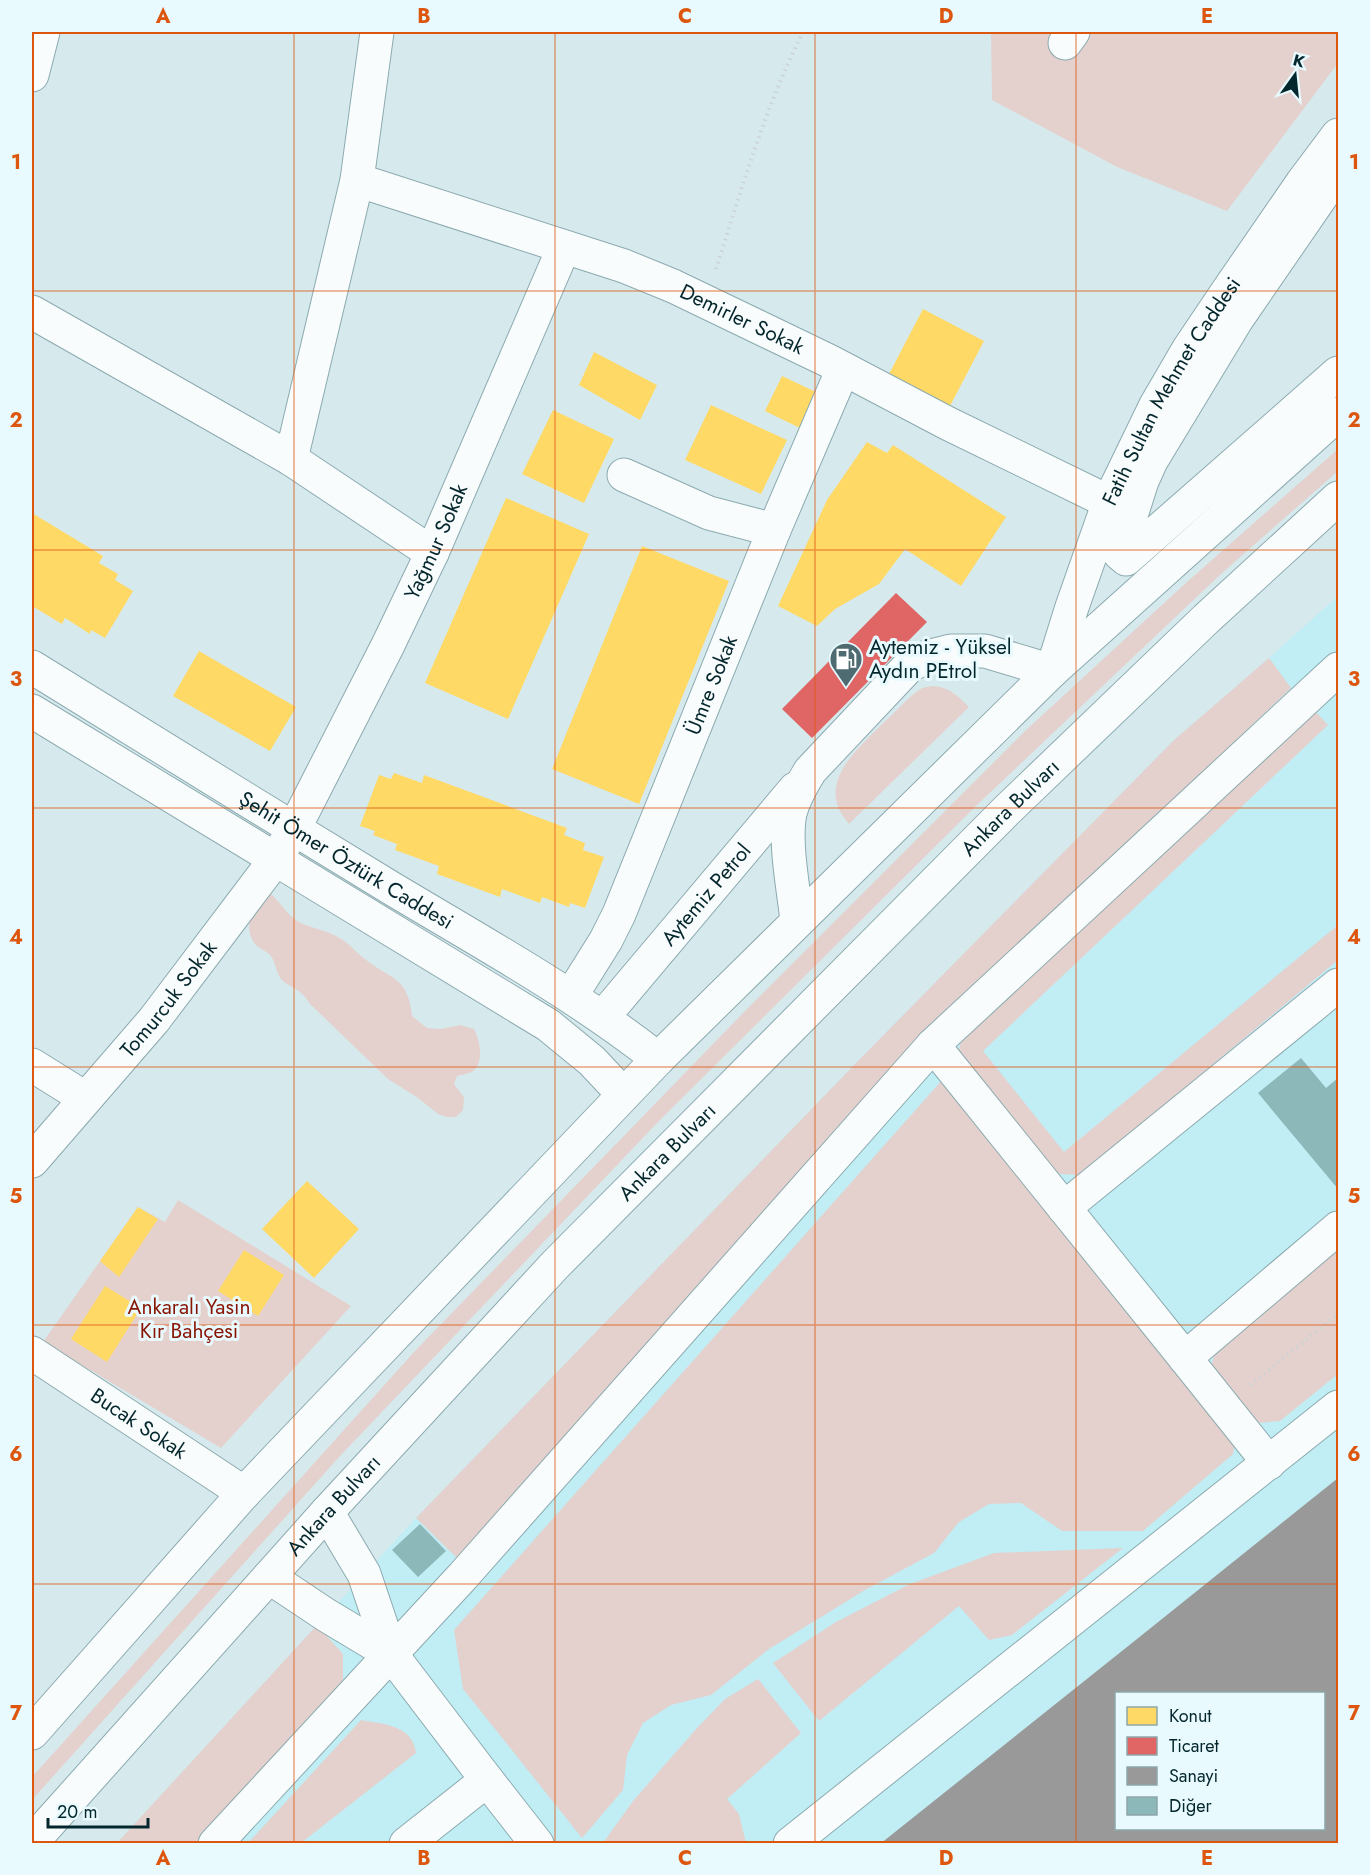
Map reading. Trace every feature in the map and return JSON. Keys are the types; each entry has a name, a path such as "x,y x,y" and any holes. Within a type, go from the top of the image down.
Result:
{"street":[{"path":"32,75 43,32"},
{"path":"291,459 357,180 377,32"},
{"name":"Fatih Sultan Mehmet Caddesi","path":"1052,671 1109,502 1156,405 1188,350 1274,222 1338,135"},
{"path":"1338,171 1237,319 1151,462 1142,481 1119,553 1126,559 1338,373"},
{"name":"Demirler Sokak","path":"357,180 624,266 673,286 1109,502"},
{"name":"Yağmur Sokak","path":"294,829 432,554 564,247"},
{"path":"32,312 291,459 432,554"},
{"name":"Ümre Sokak","path":"571,996 606,940 619,914 774,530 843,369"},
{"path":"32,1733 244,1493 623,1094 1052,671 1338,414"},
{"path":"624,475 709,513 774,530"},
{"name":"Ankara Bulvarı","path":"32,1842 327,1512 555,1265 1006,811 1206,619 1338,498"},
{"name":"Aytemiz Petrol","path":"603,1017 810,771 909,665 927,657 951,651 985,651 1052,671"},
{"name":"Şehit Ömer Öztürk Caddesi","path":"32,667 571,996 658,1059"},
{"path":"215,1844 463,1576 933,1045 1338,669"},
{"name":"Şehit Ömer Öztürk Caddesi","path":"32,711 548,1024 592,1061 623,1094"},
{"name":"Aytemiz Petrol","path":"797,921 789,843 790,814 800,788 810,771"},
{"name":"Tomurcuk Sokak","path":"32,1161 154,1020 275,860 294,829"},
{"path":"1064,1208 1338,984"},
{"path":"933,1045 1269,1463"},
{"path":"32,1065 86,1098"},
{"path":"1185,1358 1338,1228"},
{"name":"Bucak Sokak","path":"32,1353 244,1493"},
{"path":"790,1844 1338,1407"},
{"path":"327,1512 364,1574 391,1654 537,1844"},
{"path":"269,1577 391,1654"},
{"path":"406,1844 487,1780"}],"path":[{"path":"706,301 763,123 784,69 803,32"},
{"path":"1224,1407 1338,1314"}],"shaded area":[{"path":"1338,596 1338,1843 116,1844 416,1518 856,1063 1174,740"}],"green space":[{"path":"991,32 1338,32 1338,63 1227,211 1117,167 992,100"},
{"path":"1338,449 1338,471 1221,574 978,804 660,1120 340,1456 32,1800 32,1777 414,1352 745,1011 1025,731 1188,581"},
{"path":"1269,658 1291,688 1160,813 460,1561 416,1518 856,1063 1174,740"},
{"path":"932,686 948,690 969,707 849,824 840,811 836,799 836,788 844,766 911,696 922,688"},
{"path":"1312,708 1328,725 983,1051 1064,1152 1338,925 1338,960 1080,1175 1060,1174 1038,1160 957,1056 961,1042"},
{"path":"271,894 293,918 340,938 374,966 397,980 407,993 412,1016 427,1028 441,1029 460,1025 474,1029 479,1045 479,1063 472,1072 457,1076 454,1084 464,1097 463,1110 456,1117 438,1114 388,1079 302,994 282,980 272,958 255,944 249,930 254,909"},
{"path":"943,1079 1235,1439 1233,1454 1143,1531 1062,1531 1021,1503 989,1504 959,1522 934,1553 865,1590 769,1649 711,1695 671,1705 643,1723 627,1755 623,1790 582,1838 463,1689 454,1630"},
{"name":"Ankaralı Yasin Kır Bahçesi","path":"178,1200 351,1306 221,1448 43,1342 138,1207 165,1222"},
{"path":"1338,1248 1338,1374 1280,1421 1260,1423 1246,1416 1211,1370 1214,1353"},
{"path":"1123,1548 1012,1635 989,1640 959,1606 819,1721 773,1663 836,1622 910,1584 994,1553"},
{"path":"317,1625 343,1654 343,1685 201,1843 116,1844"},
{"path":"758,1679 801,1733 727,1799 739,1814 746,1843 603,1843 633,1801 697,1728 725,1699"},
{"path":"361,1720 403,1731 414,1744 416,1753 301,1843 248,1843"}],"building: Konut":[{"path":"923,309 984,341 950,406 889,374"},
{"path":"594,352 657,385 640,420 579,385"},
{"path":"782,376 818,393 802,429 765,411"},
{"path":"711,405 787,440 761,494 685,460"},
{"path":"553,410 614,439 584,503 522,474"},
{"path":"867,442 887,453 893,445 1006,517 961,586 905,549 879,584 835,609 817,626 778,606 827,500"},
{"path":"506,498 589,534 508,719 425,683"},
{"path":"32,513 103,556 99,563 118,574 115,580 133,591 105,638 91,630 90,634 65,618 62,624 32,606"},
{"path":"642,546 729,581 639,804 552,769"},
{"path":"199,651 296,707 270,751 173,696"},
{"path":"394,773 422,783 424,775 567,828 564,835 585,843 583,850 604,857 585,908 570,903 569,907 542,897 540,903 502,889 500,897 437,874 439,866 395,850 397,844 373,835 375,831 360,826 379,775 391,779"},
{"path":"307,1181 359,1229 314,1278 262,1229"},
{"path":"138,1207 158,1219 119,1277 100,1261"},
{"path":"244,1250 284,1275 258,1316 218,1291"},
{"path":"105,1286 141,1308 107,1362 71,1339"}],"building: Ticaret":[{"path":"896,593 927,622 812,738 782,709"}],"building: Sanayi":[{"path":"1338,1478 1338,1844 880,1844"}],"building: Diğer":[{"path":"1301,1058 1326,1088 1338,1078 1338,1189 1258,1093"},
{"path":"420,1524 446,1551 418,1577 392,1550"}],"place":[{"name":"Aytemiz - Yüksel Aydın PEtrol","path":"846,688"}]}
